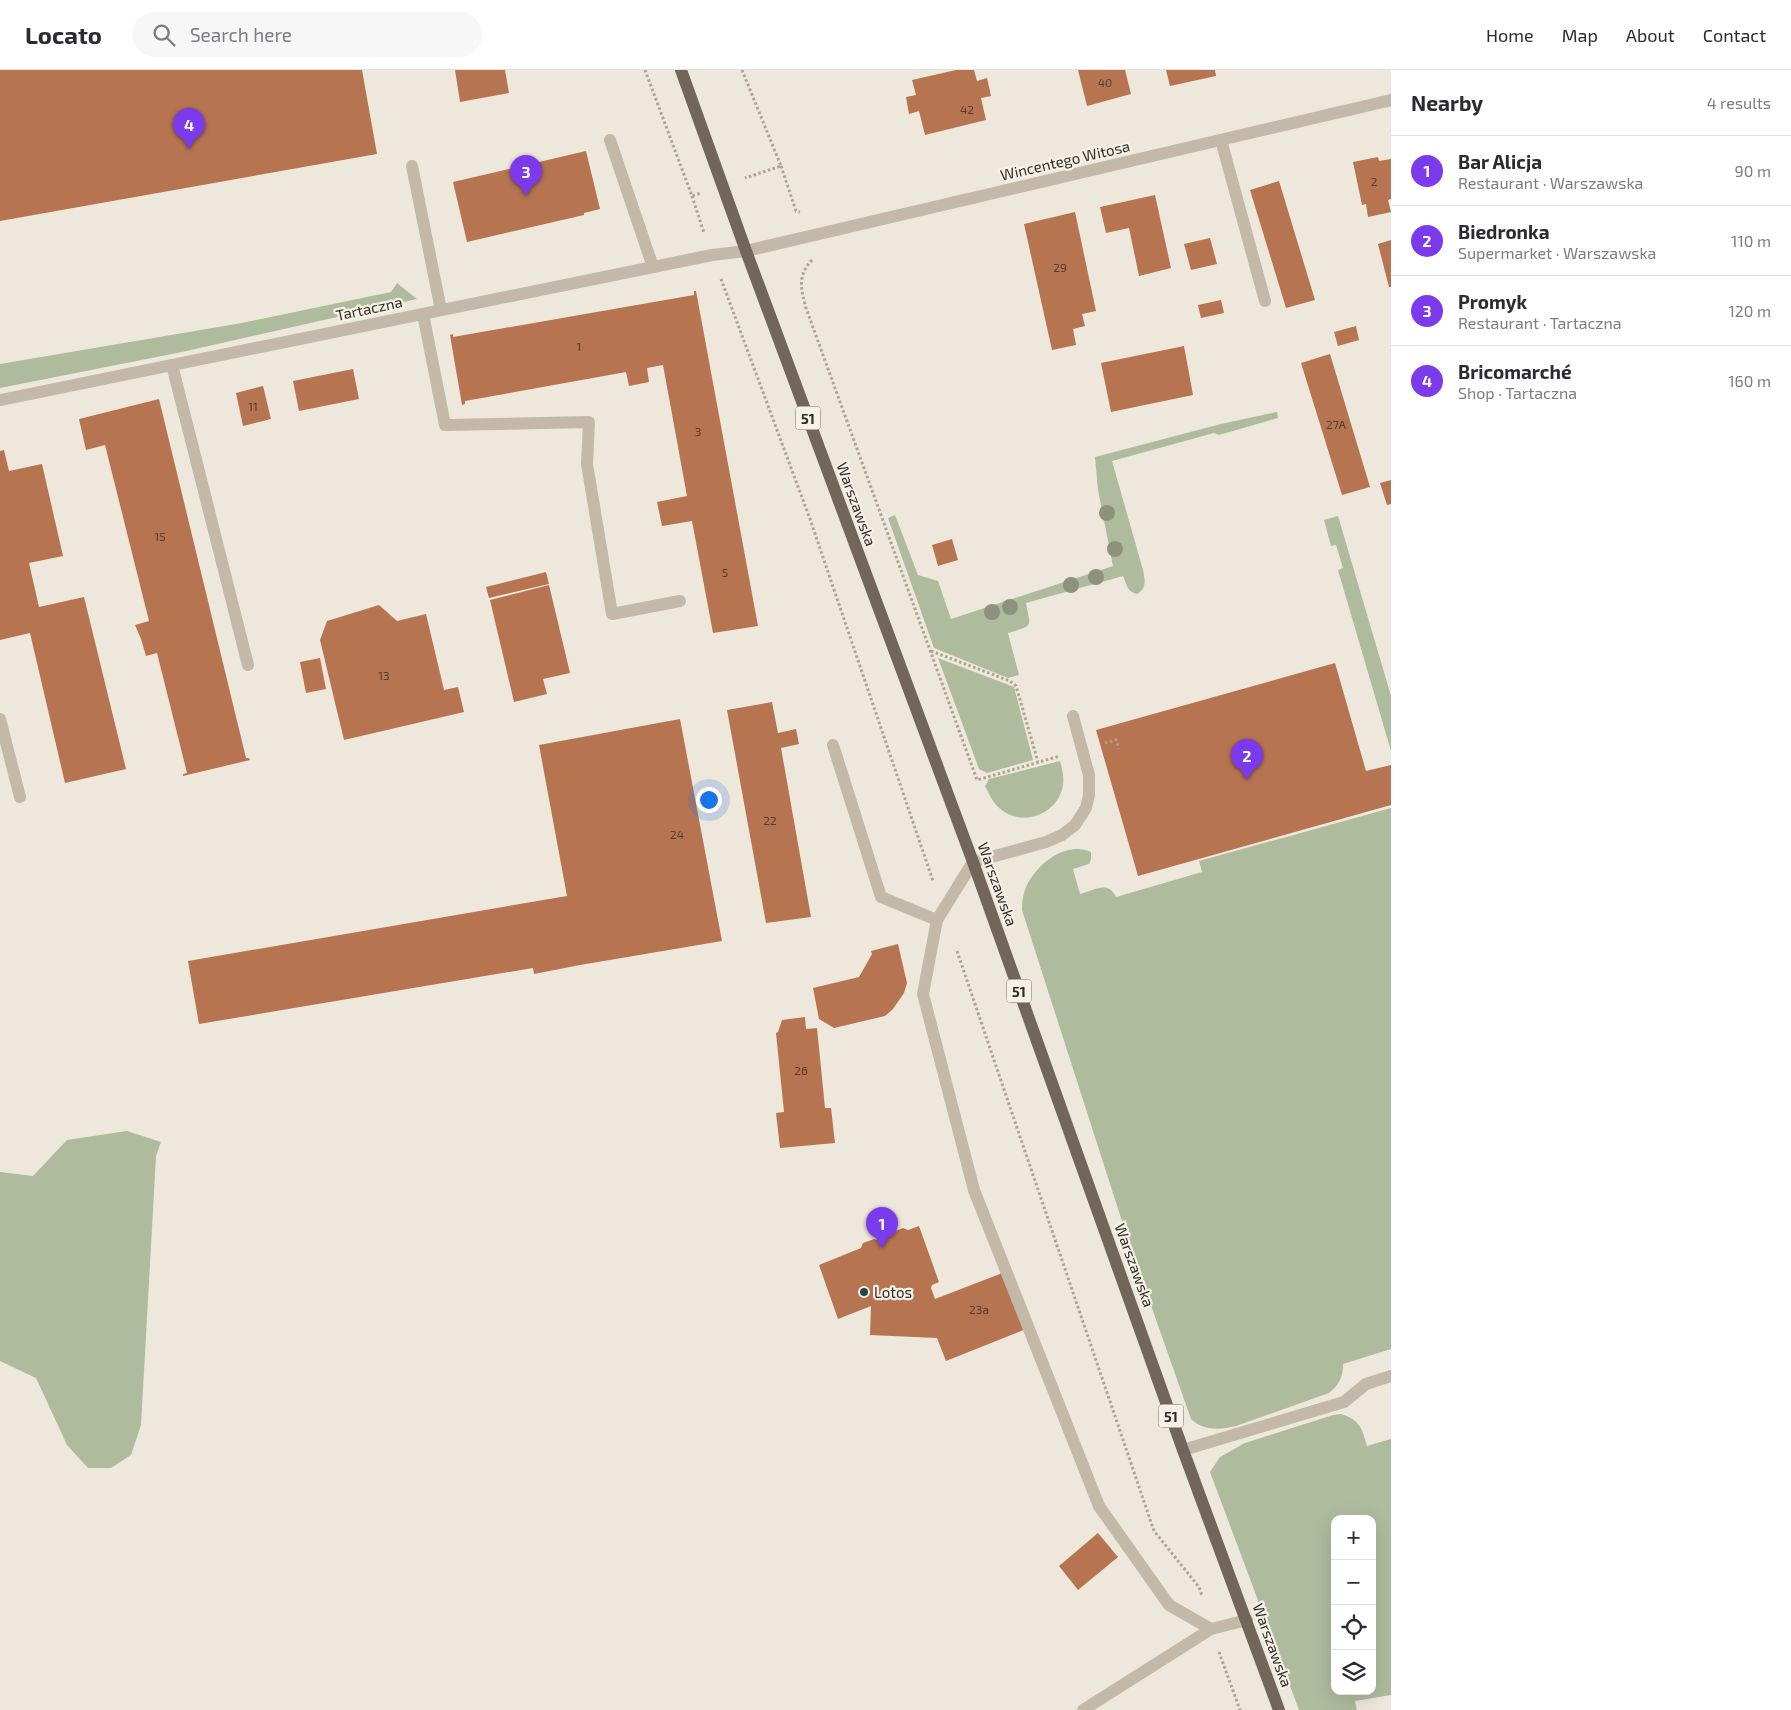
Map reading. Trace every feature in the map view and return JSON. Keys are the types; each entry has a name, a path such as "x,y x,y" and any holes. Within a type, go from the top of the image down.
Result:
{"main road":[{"name":"Warszawska","path":"681,70 746,251 973,862 1279,1710"}],"street":[{"name":"Wincentego Witosa","path":"746,251 1391,100"},
{"path":"610,140 653,267"},
{"path":"1221,140 1266,301"},
{"path":"412,166 441,310"},
{"name":"Tartaczna","path":"0,400 712,255 746,251"},
{"path":"423,314 445,425 589,422 587,464 612,614 680,601"},
{"path":"172,365 248,665"},
{"path":"1073,716 1089,775 1090,795 1086,808 1075,825 1062,836 973,862 940,915 923,994 974,1190 1099,1506 1168,1605 1211,1629"},
{"path":"0,719 20,798"},
{"path":"833,745 881,897 940,915"},
{"path":"1184,1450 1344,1402 1366,1384 1391,1376"},
{"path":"1083,1710 1211,1629 1247,1620"}],"path":[{"path":"692,196 810,519 940,915"},
{"path":"816,255 804,268 800,287 806,308 976,780 1038,762 1016,686 1010,681 931,651"},
{"path":"956,948 1154,1531 1199,1587 1211,1629 1240,1710"}],"green space":[{"path":"397,283 417,299 182,352 0,388 0,364 242,323 391,292"},
{"path":"1277,412 1278,418 1219,435 1214,433 1112,461 1144,574 1144,586 1140,592 1137,594 1129,590 1123,576 1026,603 1029,618 1028,625 1008,633 1019,675 1008,678 934,648 888,518 895,515 918,575 938,581 951,619 1113,566 1098,490 1095,457 1221,424"},
{"path":"1338,516 1391,696 1391,751 1338,570 1343,568 1336,545 1331,546 1324,520"},
{"path":"938,658 1014,687 1033,760 987,773 979,769"},
{"path":"1060,761 1063,778 1061,794 1049,809 1031,817 1012,816 1003,811 992,800 985,786 989,779"},
{"path":"1391,808 1391,1349 1343,1364 1340,1380 1329,1393 1236,1426 1218,1429 1207,1428 1191,1419 1129,1243 1022,910 1024,892 1031,879 1044,863 1052,857 1071,849 1091,852 1089,864 1073,869 1080,894 1105,888 1113,892 1116,897 1202,872 1199,861"},
{"path":"127,1131 161,1142 156,1156 141,1425 131,1455 111,1468 88,1468 67,1445 36,1378 0,1361 0,1172 33,1176 67,1140"},
{"path":"1341,1414 1359,1425 1367,1446 1391,1439 1391,1695 1355,1701 1357,1710 1299,1710 1210,1472 1220,1457 1245,1443"}],"building":[{"path":"0,70 362,70 377,154 0,221"},
{"path":"455,70 505,70 509,93 460,102"},
{"path":"956,70 974,70 977,81 987,78 991,96 981,98 986,120 925,135 919,111 909,114 906,97 916,95 912,80"},
{"path":"1078,70 1125,70 1131,94 1087,106"},
{"path":"1166,70 1215,70 1216,76 1170,86"},
{"path":"586,151 600,209 584,213 584,215 467,242 453,182"},
{"path":"1378,157 1379,161 1391,159 1391,199 1388,200 1391,212 1368,217 1366,204 1362,205 1353,162"},
{"path":"1279,181 1315,300 1286,308 1250,190"},
{"path":"1155,195 1171,268 1139,276 1129,228 1106,233 1100,207"},
{"path":"1075,212 1096,311 1082,314 1085,326 1073,329 1076,345 1052,350 1024,224"},
{"path":"1210,238 1217,264 1191,270 1184,244"},
{"path":"1391,240 1391,287 1389,287 1378,244"},
{"path":"694,291 696,291 758,626 713,633 692,521 662,526 657,502 687,496 663,365 647,368 649,382 629,386 626,372 465,401 465,404 462,405 450,335 453,334 453,337 694,295"},
{"path":"1221,300 1224,313 1201,318 1198,305"},
{"path":"1356,326 1359,340 1338,346 1334,332"},
{"path":"1184,346 1193,395 1111,412 1101,363"},
{"path":"1330,354 1370,487 1342,495 1301,363"},
{"path":"353,369 359,399 299,411 293,381"},
{"path":"263,386 271,419 243,426 236,393"},
{"path":"159,399 246,758 250,760 183,776 183,774 187,773 157,653 146,656 135,625 149,621 105,445 86,450 79,419"},
{"path":"4,450 9,471 42,464 63,556 29,563 39,607 84,597 126,769 65,783 30,633 0,640 0,451"},
{"path":"1391,480 1391,504 1387,505 1380,483"},
{"path":"952,539 958,560 938,566 932,545"},
{"path":"546,572 549,584 489,598 486,587"},
{"path":"549,585 570,673 543,679 547,694 514,702 490,600"},
{"path":"379,605 397,621 426,614 444,690 458,687 464,712 344,740 320,640 327,621"},
{"path":"320,658 326,689 306,693 300,662"},
{"path":"1335,663 1366,771 1391,765 1391,805 1138,876 1096,730"},
{"path":"772,702 778,733 796,729 799,744 781,748 811,917 766,923 727,710"},
{"path":"680,719 722,941 534,974 533,968 199,1024 188,961 567,896 539,745"},
{"path":"898,944 907,983 904,993 893,1009 885,1016 834,1028 819,1019 813,988 859,977 872,954 871,951"},
{"path":"805,1017 806,1029 817,1028 825,1108 831,1108 835,1143 780,1148 776,1113 784,1112 776,1033 782,1020"},
{"path":"919,1226 939,1282 932,1285 931,1288 935,1299 1005,1272 1026,1329 946,1361 937,1338 870,1335 871,1306 838,1319 819,1265 861,1248 863,1243 874,1239 880,1241 903,1228 908,1230"},
{"path":"1098,1533 1118,1557 1078,1590 1059,1566"}],"place":[{"name":"Bricomarché","path":"189,149"},
{"name":"Promyk","path":"526,196"},
{"name":"Biedronka","path":"1247,780"},
{"name":"Bar Alicja","path":"882,1248"},
{"name":"Lotos","path":"864,1292"}]}
